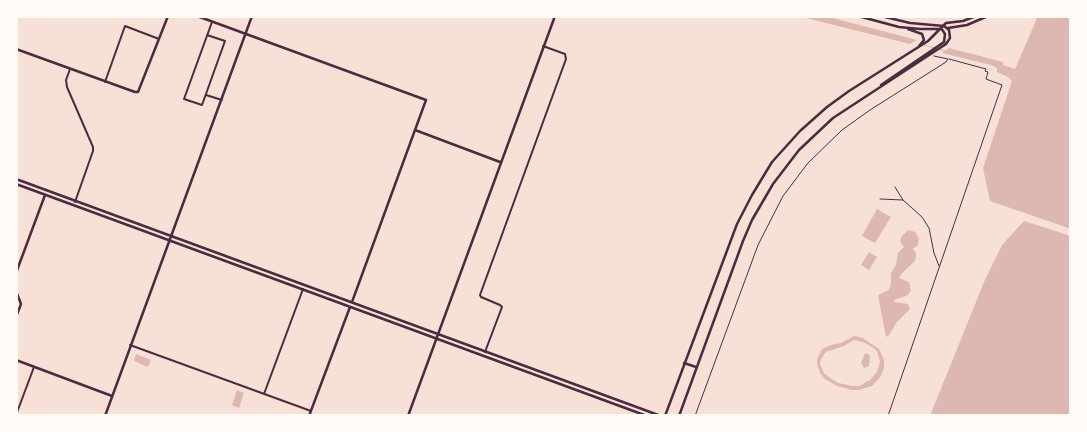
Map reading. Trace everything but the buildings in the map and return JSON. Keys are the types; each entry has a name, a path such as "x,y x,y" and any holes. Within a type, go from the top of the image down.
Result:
{"street":[{"path":"16,49 105,82 140,92 168,16"},
{"path":"197,16 426,100 309,416"},
{"path":"105,416 252,16"},
{"path":"408,416 555,16"},
{"path":"858,16 920,32 924,36 924,40 918,48"},
{"path":"881,16 900,21 948,28 967,25 988,16"},
{"path":"900,21 902,16"},
{"path":"907,28 929,30 976,16"},
{"path":"207,35 225,41 202,106 184,99 207,35 212,22"},
{"path":"935,25 944,26"},
{"path":"105,82 125,26 159,39"},
{"path":"665,416 736,224 772,162 800,131 832,103 918,48 944,26"},
{"path":"880,86 944,42 946,37 944,26"},
{"path":"679,416 743,241 766,195 795,155 817,132 840,112 946,44 959,26"},
{"path":"948,28 951,35"},
{"path":"486,352 502,307 482,298 480,295 566,59 565,54 543,46"},
{"path":"888,416 1002,85 986,79 988,72 985,71 986,69 934,56"},
{"path":"695,416 758,245 783,196 808,163 842,130 948,59"},
{"path":"70,69 66,80 67,87 93,147 74,205"},
{"path":"206,94 222,100"},
{"path":"415,130 500,162"},
{"path":"16,179 661,416"},
{"path":"16,184 647,416"},
{"path":"896,187 903,200 922,217 929,228 934,253 940,266"},
{"path":"16,274 47,190"},
{"path":"880,199 903,200"},
{"path":"264,394 302,289"},
{"path":"16,291 21,304 16,317"},
{"path":"130,345 311,411"},
{"path":"16,360 112,396"},
{"path":"684,363 696,367"},
{"path":"16,415 34,367"}],"shaded area":[{"path":"798,16 825,16 917,40 910,44"},
{"path":"1038,16 1071,16 1071,229 990,201 983,168 1012,81 997,72 997,68 991,65 942,53 949,48 1003,62 1003,65 1015,69"},
{"path":"877,209 891,217 875,243 862,236"},
{"path":"1024,221 1071,236 1071,416 930,416 984,282 1002,245"},
{"path":"908,230 915,232 919,238 918,245 913,249 916,253 916,258 899,278 909,282 911,290 908,295 894,300 895,302 908,304 910,309 896,323 886,337 878,295 889,290 891,273 896,265 898,253 904,247 900,242 901,237"},
{"path":"869,252 877,257 869,270 861,265"},
{"path":"854,336 863,338 879,349 884,360 884,368 881,376 872,386 852,390 837,386 825,379 820,373 817,359 822,349 841,343","holes":["854,340 863,342 877,351 880,361 877,372 870,380 859,386 853,386 838,383 824,373 820,364 826,352 844,346"]},
{"path":"865,353 870,355 869,366 864,368 861,363"},
{"path":"136,354 151,360 148,367 134,361"},
{"path":"237,390 244,393 239,408 232,405"}],"waterway":[{"path":"923,45 946,51"}]}
